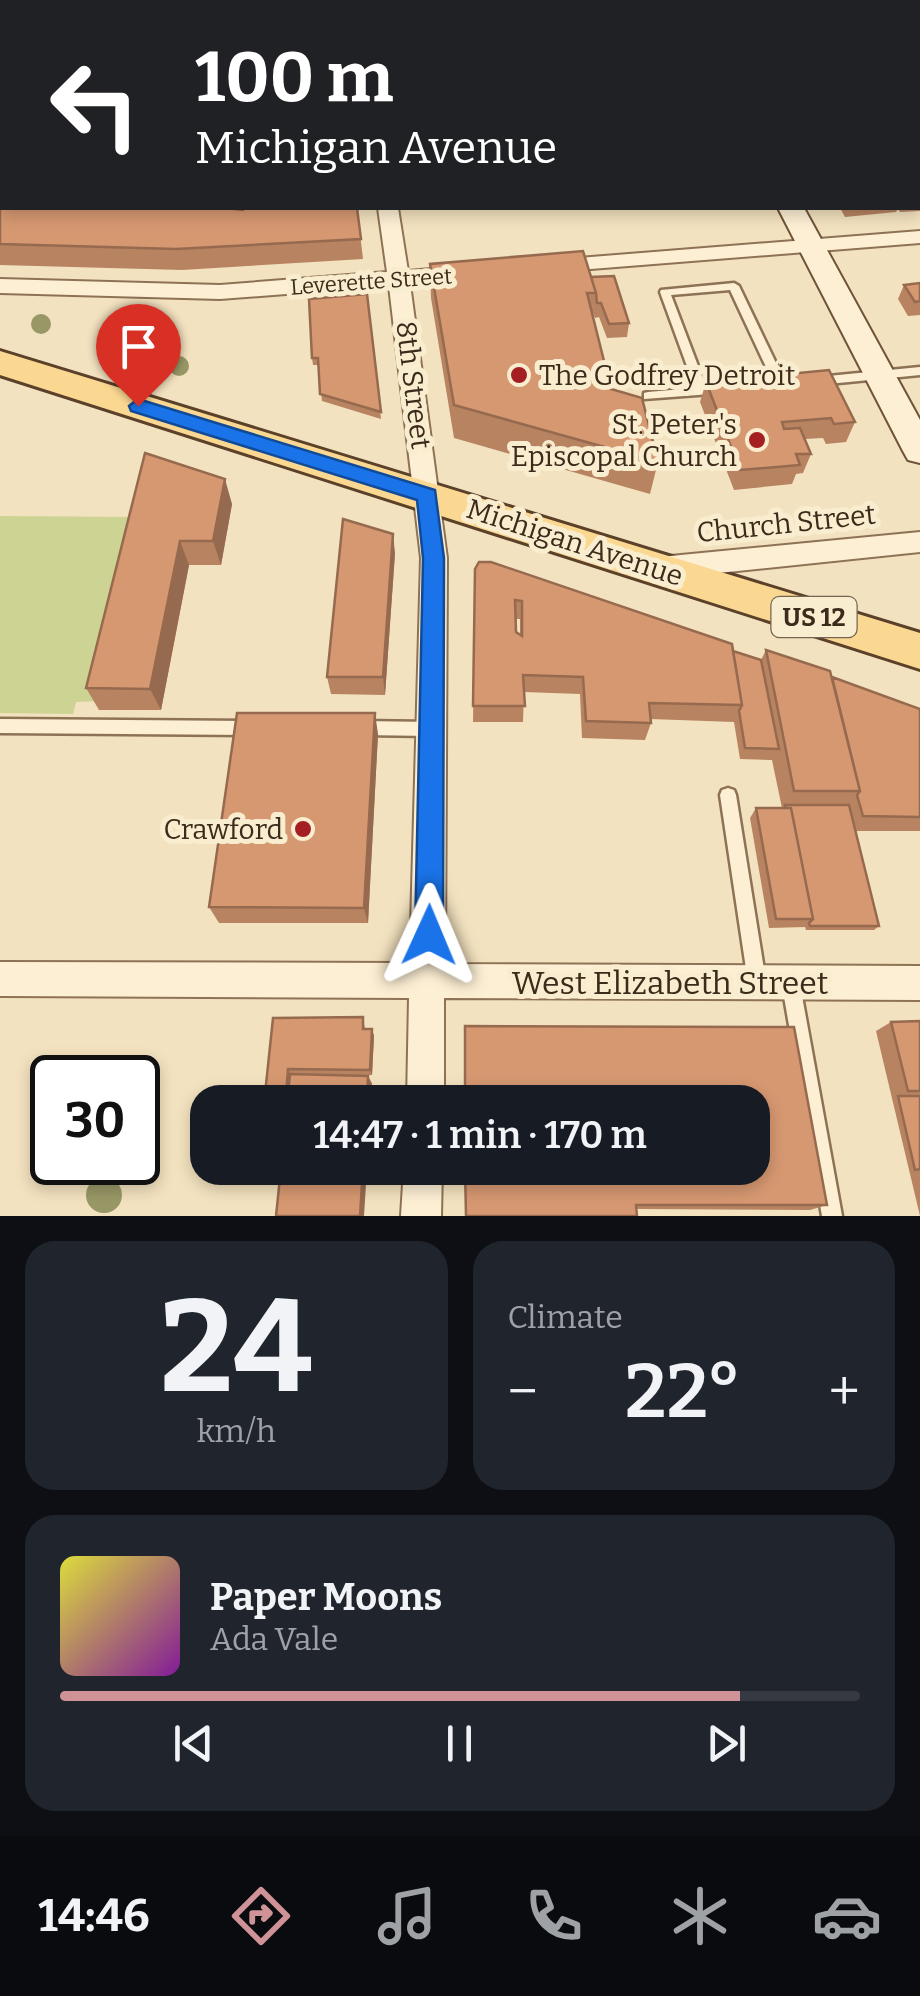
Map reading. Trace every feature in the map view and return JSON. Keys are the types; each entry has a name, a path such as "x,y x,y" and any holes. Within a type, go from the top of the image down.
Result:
{"main road":[{"name":"Michigan Avenue","path":"0,364 920,650"}],"street":[{"name":"8th Street","path":"388,210 434,558 425,1085"},
{"path":"791,210 920,451"},
{"path":"526,268 920,237"},
{"name":"Leverette Street","path":"0,286 220,292 490,271"},
{"name":"Church Street","path":"659,568 920,542"},
{"name":"West Elizabeth Street","path":"0,980 920,983"},
{"path":"422,1216 423,1185"}],"lane":[{"path":"702,391 665,292 734,286 780,384"},
{"path":"760,386 920,371"},
{"path":"648,396 721,390"},
{"path":"0,726 257,728"},
{"path":"336,728 432,728"},
{"path":"728,796 832,1216"}],"green space":[{"path":"0,516 142,517 100,701 76,702 73,714 0,713"}],"building":[{"path":"0,210 357,210 361,239 176,249 0,244"},
{"name":"The Godfrey Detroit","path":"583,251 596,293 587,293 611,389 642,398 658,462 454,405 430,264"},
{"path":"614,276 629,323 609,324 601,303 597,303 591,277"},
{"path":"920,283 920,301 915,302 904,285"},
{"path":"367,294 381,412 320,394 318,358 312,358 309,299"},
{"name":"St. Peter's Episcopal Church","path":"829,370 855,422 834,424 831,418 782,422 784,429 800,428 811,454 796,454 800,465 740,470 706,382"},
{"path":"145,453 225,479 213,541 180,541 150,689 86,688"},
{"path":"343,519 393,534 383,677 327,677"},
{"path":"479,562 491,562 732,644 742,705 649,703 651,723 586,721 583,677 523,675 525,706 473,706 475,569","holes":["515,600 522,601 522,636 516,632"]},
{"path":"766,650 830,671 860,791 794,791"},
{"path":"733,651 761,660 779,749 745,748"},
{"path":"832,677 920,709 920,817 863,816"},
{"name":"Crawford","path":"237,713 375,713 364,908 209,907"},
{"path":"785,805 849,805 879,926 810,926 813,919 791,808"},
{"path":"756,808 791,808 813,919 776,919"},
{"path":"363,1017 363,1029 372,1029 370,1070 288,1069 287,1085 266,1085 273,1018"},
{"path":"920,1021 920,1091 908,1091 891,1022"},
{"path":"465,1026 794,1027 827,1205 636,1205 637,1216 466,1216 465,1185 770,1185 770,1085 465,1085"},
{"path":"290,1074 368,1076 368,1085 289,1085"},
{"path":"898,1096 920,1096 920,1169 915,1170"},
{"path":"279,1185 362,1185 360,1216 276,1216"}],"place":[{"name":"The Godfrey Detroit","path":"519,375"},
{"name":"St. Peter's Episcopal Church","path":"757,440"},
{"name":"Crawford","path":"303,829"}],"route":[{"path":"138,406 427,495 434,558 429,935"}]}
